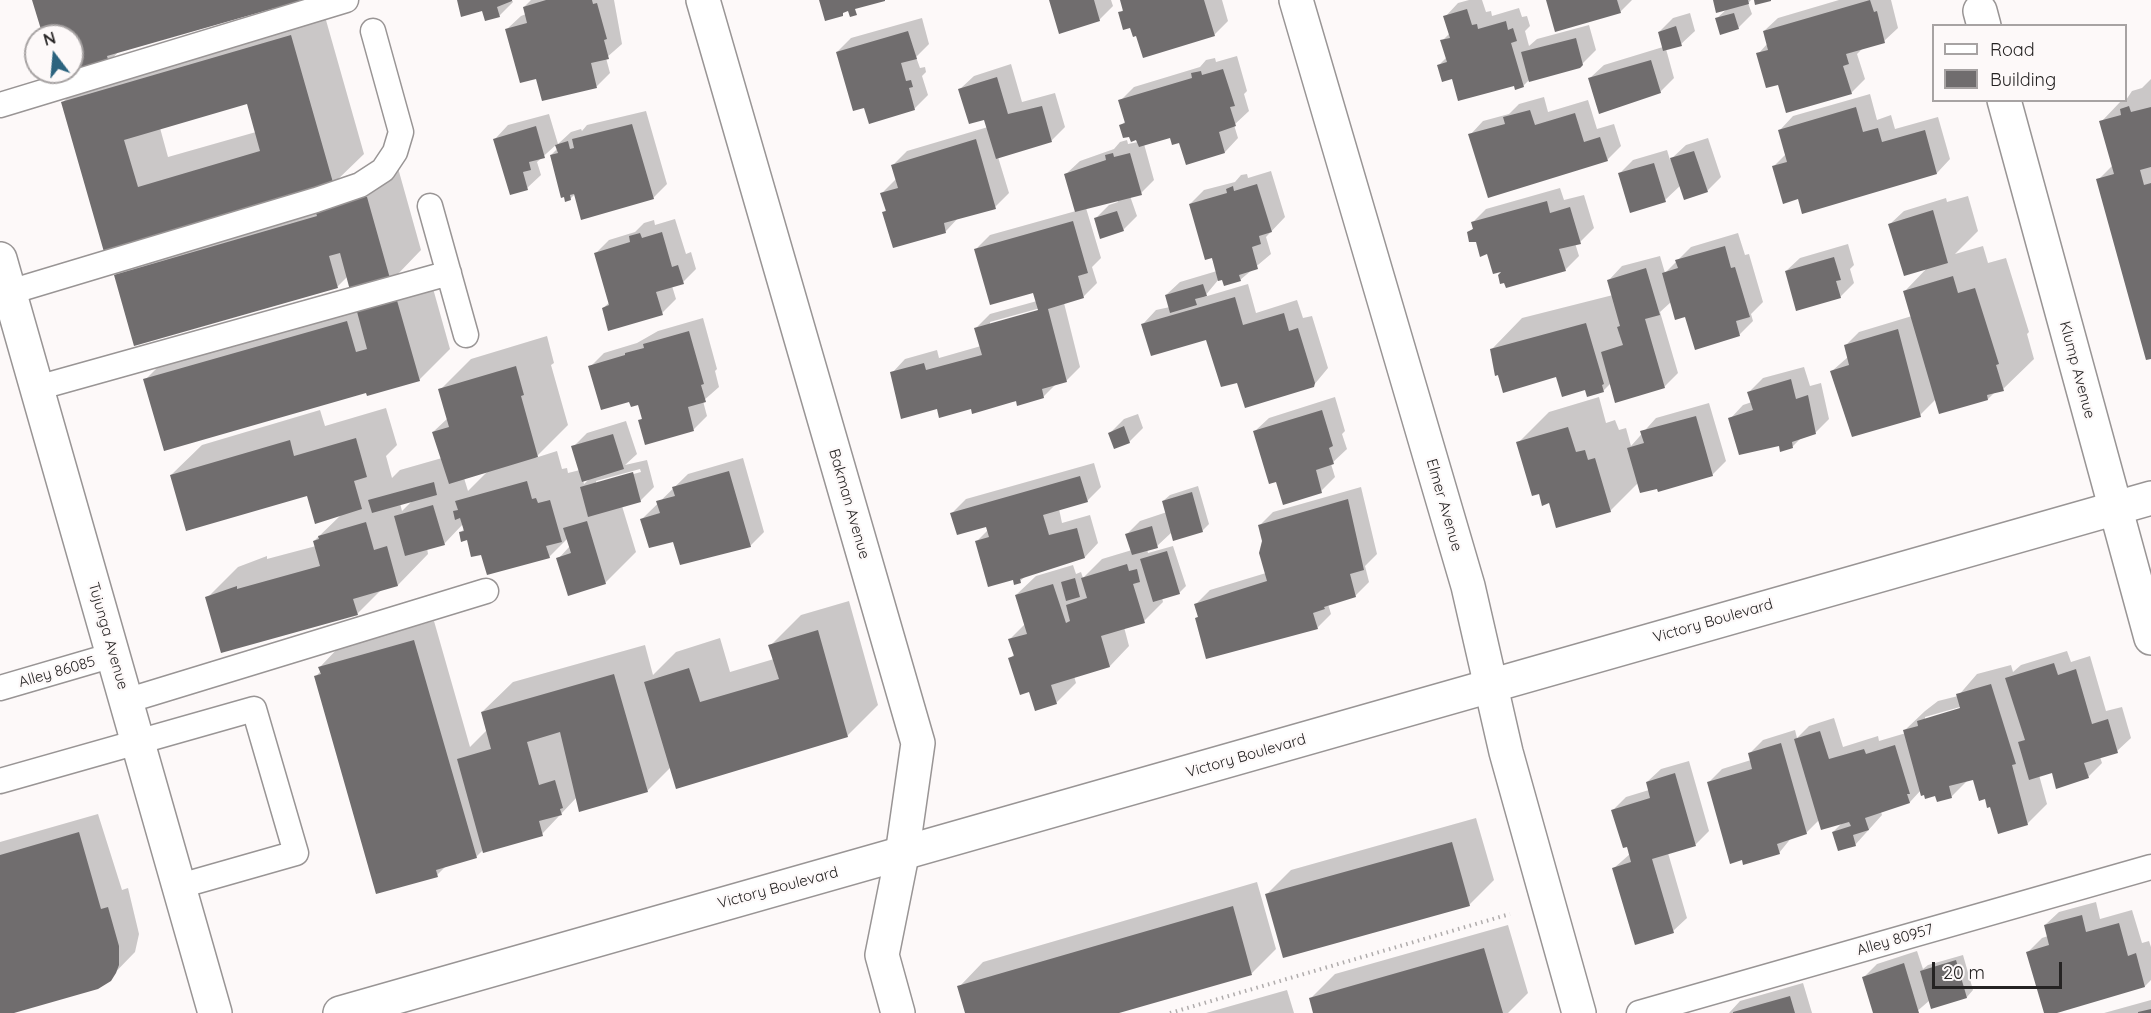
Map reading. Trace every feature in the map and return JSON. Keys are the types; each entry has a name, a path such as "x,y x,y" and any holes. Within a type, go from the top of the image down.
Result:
{"street":[{"name":"Bakman Avenue","path":"703,0 918,743 902,855 882,955 898,1013"},
{"name":"Elmer Avenue","path":"1296,0 1468,586 1506,752 1579,1013"},
{"name":"Klump Avenue","path":"2005,102 2151,638"},
{"name":"Tujunga Avenue","path":"0,259 215,1013"},
{"name":"Victory Boulevard","path":"340,1013 667,919 902,855 1492,683 2151,498"}],"lane":[{"path":"0,105 346,0"},
{"path":"10,292 316,200 360,185 383,170 395,152 401,132 373,31"},
{"path":"430,206 466,335"},
{"path":"37,388 449,273"},
{"path":"126,701 486,591"},
{"name":"Alley 86085","path":"0,688 113,655"},
{"path":"0,780 254,709 296,853 180,886"},
{"name":"Alley 80957","path":"1639,1013 2151,867"}],"path":[{"path":"1170,1013 1548,903"}],"building":[{"path":"32,0 315,0 277,15 275,8 107,56 109,63 84,70 84,24 39,24"},
{"path":"457,0 512,1 497,7 500,17 485,21 482,11 461,17"},
{"path":"546,0 592,0 593,4 597,3 607,39 604,40 609,59 591,63 597,88 542,101 536,79 520,83 505,29 527,23 523,7"},
{"path":"819,0 885,1 855,9 857,15 850,17 848,11 843,13 843,16 825,21"},
{"path":"1049,0 1094,0 1100,21 1059,34"},
{"path":"1120,0 1204,0 1215,36 1143,58 1136,36 1133,37 1130,28 1123,30 1118,12 1123,11"},
{"path":"1546,0 1617,0 1621,13 1555,32"},
{"path":"1713,0 1748,0 1749,4 1716,13"},
{"path":"1754,0 1771,0 1771,1 1755,5"},
{"path":"1870,0 1874,12 1877,11 1885,43 1846,54 1849,64 1843,66 1852,94 1786,113 1778,85 1766,88 1756,53 1768,50 1763,31"},
{"path":"1467,9 1472,25 1477,24 1478,29 1506,21 1508,30 1513,28 1517,41 1511,43 1524,87 1515,90 1514,86 1458,101 1452,79 1442,82 1437,65 1447,62 1440,40 1450,38 1443,16"},
{"path":"1734,13 1739,29 1720,35 1715,18"},
{"path":"1676,26 1682,46 1663,51 1658,32"},
{"path":"908,31 917,59 901,63 906,81 911,80 913,87 909,88 915,110 869,124 864,108 853,111 836,52"},
{"path":"291,35 334,186 104,252 61,102","holes":["247,104 260,151 138,187 124,140"]},
{"path":"1576,38 1583,65 1580,68 1529,82 1521,52"},
{"path":"1651,60 1661,93 1599,114 1588,78"},
{"path":"1223,69 1235,106 1230,107 1236,126 1219,132 1225,153 1186,165 1179,143 1172,145 1170,138 1139,147 1136,140 1131,142 1129,137 1123,138 1119,125 1125,123 1118,100 1192,78 1191,73 1201,71 1202,75"},
{"path":"997,77 1008,114 1042,106 1052,142 996,159 984,120 969,124 958,89"},
{"path":"2129,106 2131,112 2151,107 2151,167 2140,170 2144,185 2151,183 2151,359 2146,360 2096,179 2114,174 2099,121 2121,115 2120,109"},
{"path":"1856,107 1863,132 1878,128 1882,142 1925,130 1937,174 1802,214 1798,199 1783,204 1772,166 1787,162 1778,130"},
{"path":"1530,110 1535,125 1575,113 1584,142 1600,137 1608,161 1488,198 1468,134 1505,124 1503,117"},
{"path":"632,124 654,199 581,220 574,194 570,195 571,200 565,202 564,197 561,198 550,155 558,153 555,145 568,141 570,149 574,148 572,139"},
{"path":"536,126 545,158 529,162 531,170 523,172 528,190 510,195 493,139"},
{"path":"976,139 996,209 944,223 946,233 893,248 882,212 886,211 880,193 898,188 891,165"},
{"path":"1694,151 1708,192 1684,200 1670,158"},
{"path":"1113,153 1114,157 1130,153 1142,195 1075,212 1064,174 1106,160 1105,155"},
{"path":"1654,163 1666,202 1630,213 1618,173"},
{"path":"1257,184 1272,232 1259,236 1261,244 1252,247 1258,269 1239,275 1241,281 1224,286 1222,280 1218,281 1212,258 1205,260 1189,204 1227,193 1226,189 1233,186 1234,191"},
{"path":"367,197 391,282 351,294 340,253 329,256 338,288 134,346 114,275 317,216 316,213"},
{"path":"1547,201 1550,213 1570,207 1581,244 1559,249 1566,271 1506,288 1504,283 1500,284 1498,275 1501,272 1493,274 1487,254 1480,257 1476,242 1469,242 1467,232 1473,229 1471,222"},
{"path":"1933,210 1948,263 1904,276 1888,224"},
{"path":"1117,211 1124,231 1100,239 1094,218"},
{"path":"1073,221 1088,273 1078,276 1084,298 1048,309 1067,382 1042,389 1044,398 1017,406 1016,401 972,414 971,409 939,418 937,409 901,419 890,372 924,363 926,370 982,355 974,328 1038,310 1033,293 990,305 974,249"},
{"path":"662,232 672,267 678,265 684,284 656,292 663,315 608,331 602,308 609,305 594,253 630,242 629,236 640,233 642,238"},
{"path":"1725,246 1731,268 1735,267 1750,317 1736,321 1740,336 1695,350 1685,317 1675,320 1662,273 1678,268 1675,260"},
{"path":"1834,257 1841,280 1836,281 1841,298 1796,311 1785,271"},
{"path":"1646,268 1660,315 1645,319 1665,388 1615,403 1601,352 1623,345 1607,280"},
{"path":"1953,276 1958,293 1975,288 1999,364 1996,365 2004,391 1987,395 1988,400 1939,414 1903,291"},
{"path":"1203,284 1207,296 1195,299 1197,305 1170,313 1165,295"},
{"path":"396,297 420,381 367,396 366,393 164,451 143,379 347,321 356,352 367,349 356,308"},
{"path":"1235,297 1243,325 1284,313 1289,331 1298,328 1315,383 1314,387 1245,408 1237,383 1221,387 1206,340 1151,356 1141,324"},
{"path":"1586,323 1604,384 1602,385 1604,392 1587,397 1585,390 1562,397 1556,377 1503,393 1498,375 1495,376 1490,349"},
{"path":"1898,329 1921,417 1852,437 1830,371 1849,365 1844,345"},
{"path":"689,331 704,384 701,385 706,402 688,407 694,431 645,445 638,420 642,419 638,405 631,407 629,402 601,410 588,366 644,348 643,344"},
{"path":"516,366 524,395 521,396 538,457 449,484 432,432 449,427 438,389"},
{"path":"1791,379 1796,399 1808,395 1816,434 1792,442 1793,448 1780,452 1779,446 1739,455 1728,418 1753,410 1747,392"},
{"path":"1322,410 1333,446 1329,448 1334,464 1316,470 1322,493 1283,505 1276,482 1269,484 1253,431"},
{"path":"1696,416 1713,476 1658,492 1657,489 1640,493 1627,448 1644,443 1640,431"},
{"path":"1124,426 1130,443 1114,449 1108,433"},
{"path":"1568,427 1576,452 1585,450 1588,460 1595,458 1611,512 1556,528 1549,503 1542,506 1539,494 1532,496 1516,442"},
{"path":"613,434 624,469 582,482 571,446"},
{"path":"356,438 367,477 354,481 362,509 315,524 307,496 186,531 170,475 290,440 294,456"},
{"path":"729,471 751,547 680,565 673,542 649,548 640,519 660,513 656,501 675,496 672,487"},
{"path":"633,472 641,502 588,517 580,487"},
{"path":"1080,476 1088,502 1043,515 1049,535 1077,528 1085,558 1020,579 1021,583 1014,585 1013,580 988,587 975,541 989,537 986,527 957,535 950,513"},
{"path":"527,481 532,499 536,498 538,503 550,500 562,542 546,546 550,558 487,575 481,555 471,557 467,540 461,542 459,532 464,531 460,518 455,520 453,511 458,510 455,501"},
{"path":"434,482 437,495 372,513 368,500"},
{"path":"1192,492 1203,532 1173,541 1162,501"},
{"path":"1348,499 1364,570 1350,574 1356,597 1313,613 1318,629 1206,659 1195,618 1198,617 1194,604 1267,581 1259,553 1262,541 1258,525"},
{"path":"433,505 445,545 405,556 394,516"},
{"path":"587,521 606,584 568,596 556,558 571,553 563,528"},
{"path":"366,522 374,550 387,546 398,586 353,599 358,615 221,653 205,597 237,586 237,589 320,566 313,541 319,539 318,536"},
{"path":"1152,526 1158,548 1132,555 1125,534"},
{"path":"1167,551 1180,594 1153,602 1140,559"},
{"path":"1127,564 1129,571 1137,569 1140,582 1133,584 1145,623 1101,636 1110,667 1051,685 1057,704 1035,711 1029,692 1020,695 1008,658 1014,656 1008,639 1027,634 1015,595 1053,584 1066,623 1070,621 1066,605 1087,598 1081,578"},
{"path":"1075,578 1080,597 1066,601 1061,582"},
{"path":"818,630 848,737 676,789 644,682 689,668 700,702 779,679 768,645"},
{"path":"414,640 477,858 436,870 438,877 376,894 314,676 321,674 318,667"},
{"path":"2054,663 2058,675 2076,669 2092,724 2108,719 2118,753 2084,763 2089,778 2056,789 2052,773 2029,780 2018,742 2025,740 2005,678"},
{"path":"614,674 648,792 579,812 560,732 527,742 539,785 555,780 563,808 560,809 562,815 539,821 543,836 483,853 457,759 491,749 481,712"},
{"path":"1991,684 2016,764 2012,765 2028,825 1998,834 1990,807 1987,808 1985,799 1979,801 1973,780 1949,786 1952,798 1937,802 1935,796 1925,799 1924,795 1921,796 1903,730 1918,726 1917,721 1960,708 1956,694"},
{"path":"1820,731 1829,759 1864,749 1866,754 1895,745 1910,794 1907,794 1910,803 1865,818 1869,830 1853,835 1856,846 1838,851 1832,832 1851,826 1849,822 1821,830 1794,739"},
{"path":"1781,743 1807,834 1777,844 1780,854 1743,865 1742,860 1730,864 1707,782 1752,769 1748,753"},
{"path":"1675,773 1696,846 1652,859 1674,933 1635,945 1612,868 1631,862 1627,847 1623,848 1611,810 1650,798 1646,782"},
{"path":"79,832 101,909 108,907 119,946 119,965 116,973 111,981 98,989 14,1013 0,1013 0,855"},
{"path":"1452,842 1470,906 1283,958 1265,894"},
{"path":"1233,906 1252,975 1119,1013 965,1013 957,986"},
{"path":"2082,915 2086,932 2119,923 2128,956 2136,953 2145,987 2057,1013 2044,1013 2026,952 2049,945 2044,925"},
{"path":"1484,948 1503,1013 1313,1013 1309,998"},
{"path":"1956,960 1967,998 1931,1009 1920,971"},
{"path":"1904,963 1919,1013 1873,1013 1862,977"},
{"path":"1790,996 1795,1013 1733,1013 1733,1012"},
{"path":"2151,1009 2151,1013 2138,1013 2138,1012"}]}
